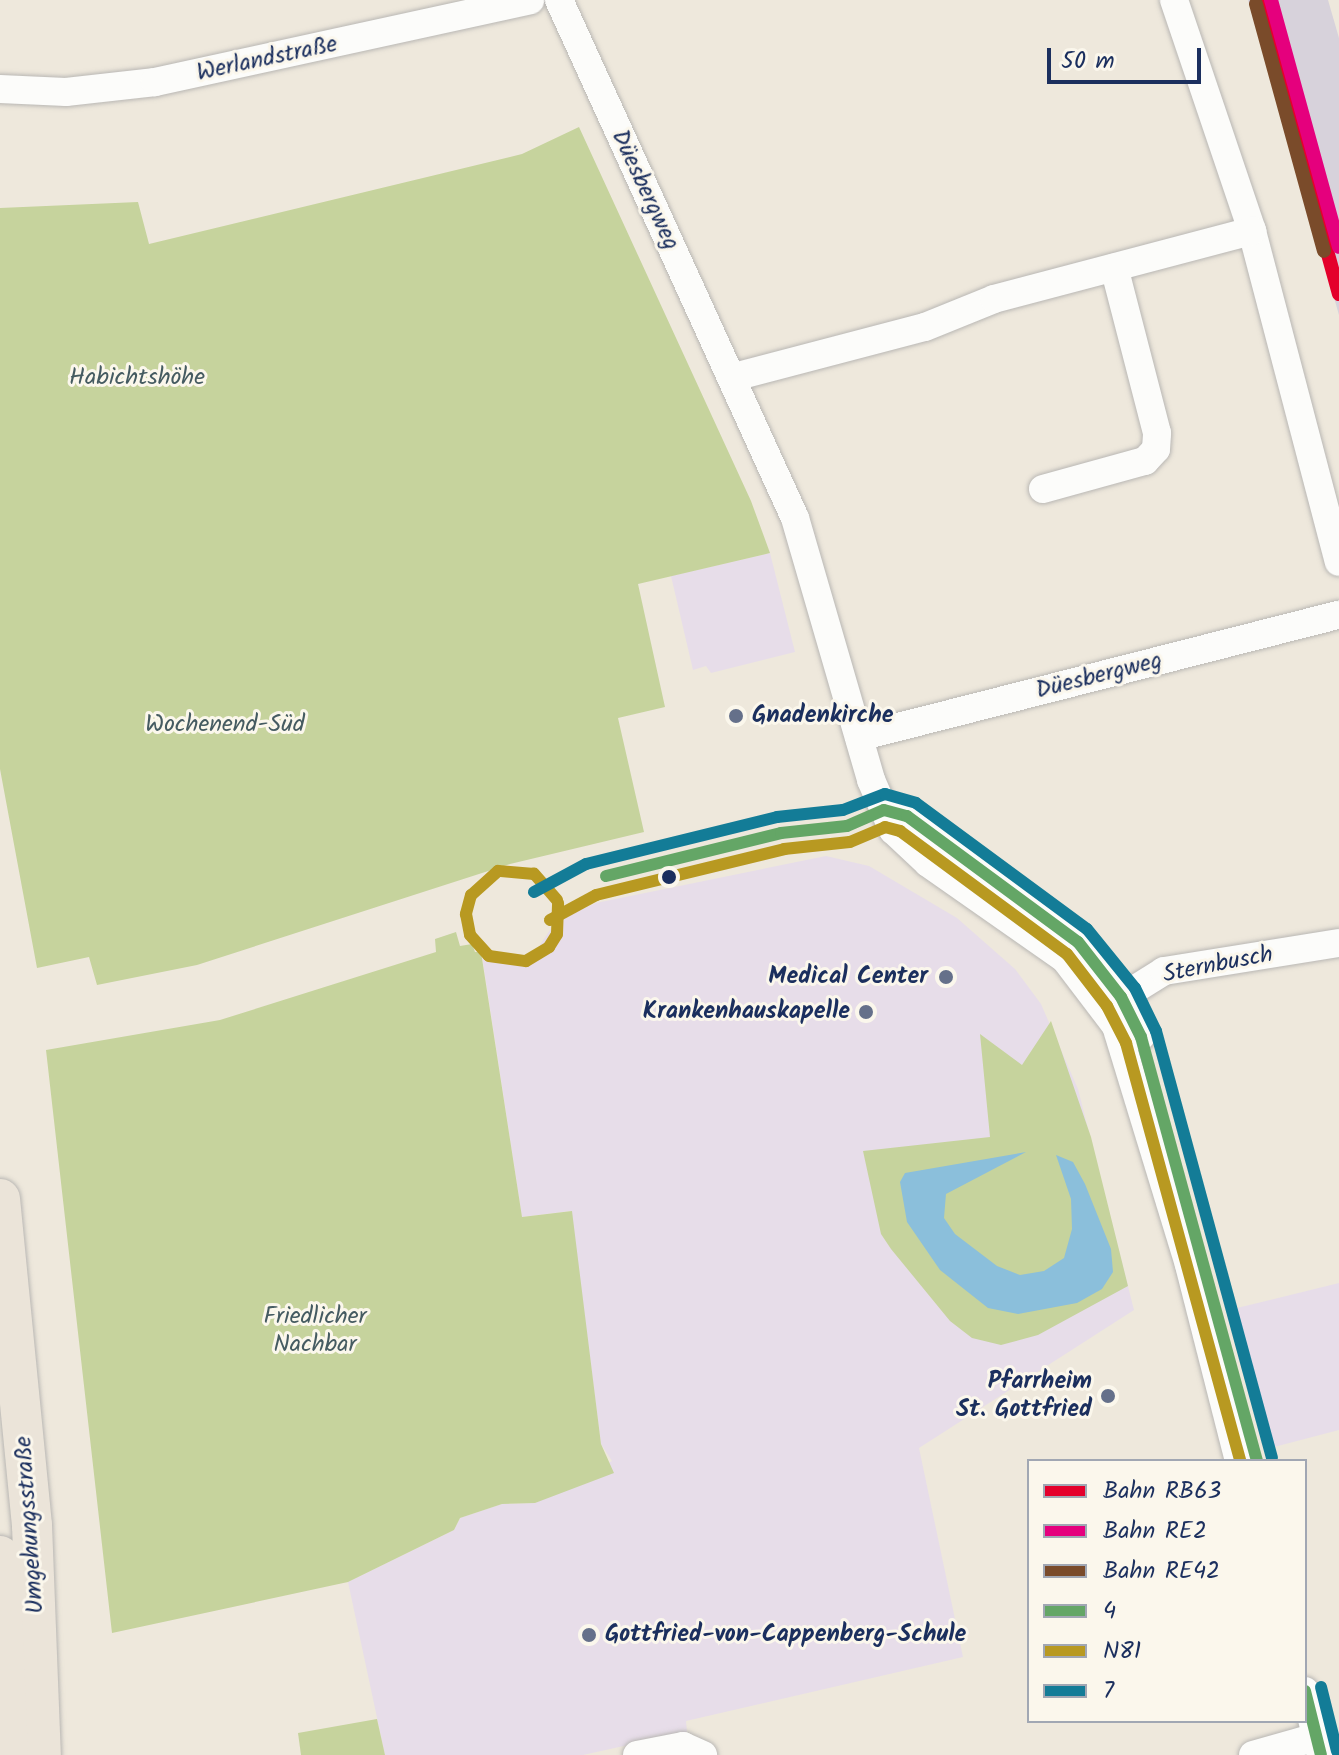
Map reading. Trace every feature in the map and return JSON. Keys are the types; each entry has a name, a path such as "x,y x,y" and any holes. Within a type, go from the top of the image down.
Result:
{"highway":[{"name":"Umgehungsstraße","path":"0,1199 32,1525 41,1755"},
{"name":"Umgehungsstraße","path":"0,1556 8,1755"}],"street":[{"name":"Werlandstraße","path":"0,89 66,92 155,82 530,0"},
{"name":"Düesbergweg","path":"559,0 628,158 734,377 808,553 859,737 884,810 907,816 1078,942 1113,1002 1141,1037 1172,1139 1256,1459"},
{"path":"1174,0 1252,231 1339,562"},
{"path":"734,377 925,327 994,299 1252,231"},
{"path":"1043,489 1145,461 1156,449 1157,433 1114,267"},
{"name":"Düesbergweg","path":"859,737 1339,615"},
{"name":"Sternbusch","path":"1113,1002 1164,971 1339,943"},
{"name":"Düesbergweg","path":"1113,1002 1238,1459"},
{"path":"1253,1755 1318,1746 1307,1699"},
{"path":"637,1755 700,1751"}],"shaded area":[{"path":"1248,0 1328,0 1339,38 1339,315"},
{"path":"770,553 795,652 711,673 706,666 693,670 671,576"},
{"path":"826,856 869,866 957,918 1015,969 1041,1004 1078,1089 1134,1310 919,1448 963,1657 686,1721 687,1732 583,1755 385,1755 348,1582 454,1530 460,1518 502,1504 535,1503 612,1461 601,1444 571,1211 522,1217 480,943 503,960 532,957 556,921 596,903"},
{"path":"1339,1283 1339,1430 1274,1447 1237,1308"}],"green space":[{"path":"579,127 751,501 770,553 638,584 665,707 618,718 644,832 510,864 197,965 97,985 89,957 37,968 0,769 0,208 138,202 149,244 522,154"},
{"name":"Friedlicher Nachbar","path":"456,932 460,946 472,944 475,952 481,952 522,1217 572,1211 601,1444 614,1473 535,1503 502,1504 460,1518 454,1530 348,1582 112,1633 46,1050 220,1020 436,952 435,939"},
{"path":"1051,1021 1091,1137 1128,1286 1038,1335 1001,1345 972,1338 950,1321 891,1249 881,1234 863,1151 990,1137 980,1034 1022,1065"},
{"path":"377,1719 385,1755 301,1755 298,1733"}],"water":[{"path":"1026,1152 946,1194 944,1218 955,1234 997,1266 1020,1275 1044,1271 1064,1258 1072,1229 1071,1199 1056,1155 1073,1162 1085,1184 1111,1249 1113,1272 1102,1289 1077,1303 1018,1314 988,1308 940,1270 907,1222 900,1182 905,1173"}],"rail line":[{"name":"RB63","path":"1258,0 1339,294"},
{"name":"RE2","path":"1271,0 1339,247"},
{"name":"RE42","path":"1256,4 1324,251"}],"transit line":[{"name":"7","path":"534,892 586,864 777,817 843,810 885,794 916,803 1087,929 1135,988 1156,1031 1272,1457"},
{"name":"4","path":"606,876 781,833 847,826 884,810 907,816 1078,942 1121,997 1141,1037 1256,1459"},
{"name":"N81","path":"550,920 596,895 784,849 850,842 885,827 900,831 1067,954 1107,1006 1126,1043 1239,1459"},
{"name":"N81","path":"557,900 534,874 498,871 471,895 466,914 470,935 489,956 526,961 549,947 557,934 558,903"},
{"name":"7","path":"1321,1687 1337,1751"},
{"name":"4","path":"1307,1699 1321,1755"}],"place":[{"name":"Gnadenkirche","path":"736,716"},
{"name":"Medical Center","path":"946,977"},
{"name":"Krankenhauskapelle","path":"866,1012"},
{"name":"Pfarrheim St. Gottfried","path":"1108,1396"},
{"name":"Gottfried-von-Cappenberg-Schule","path":"589,1635"}],"park label":[{"name":"Habichtshöhe","path":"137,378"},
{"name":"Wochenend-Süd","path":"225,725"}]}
